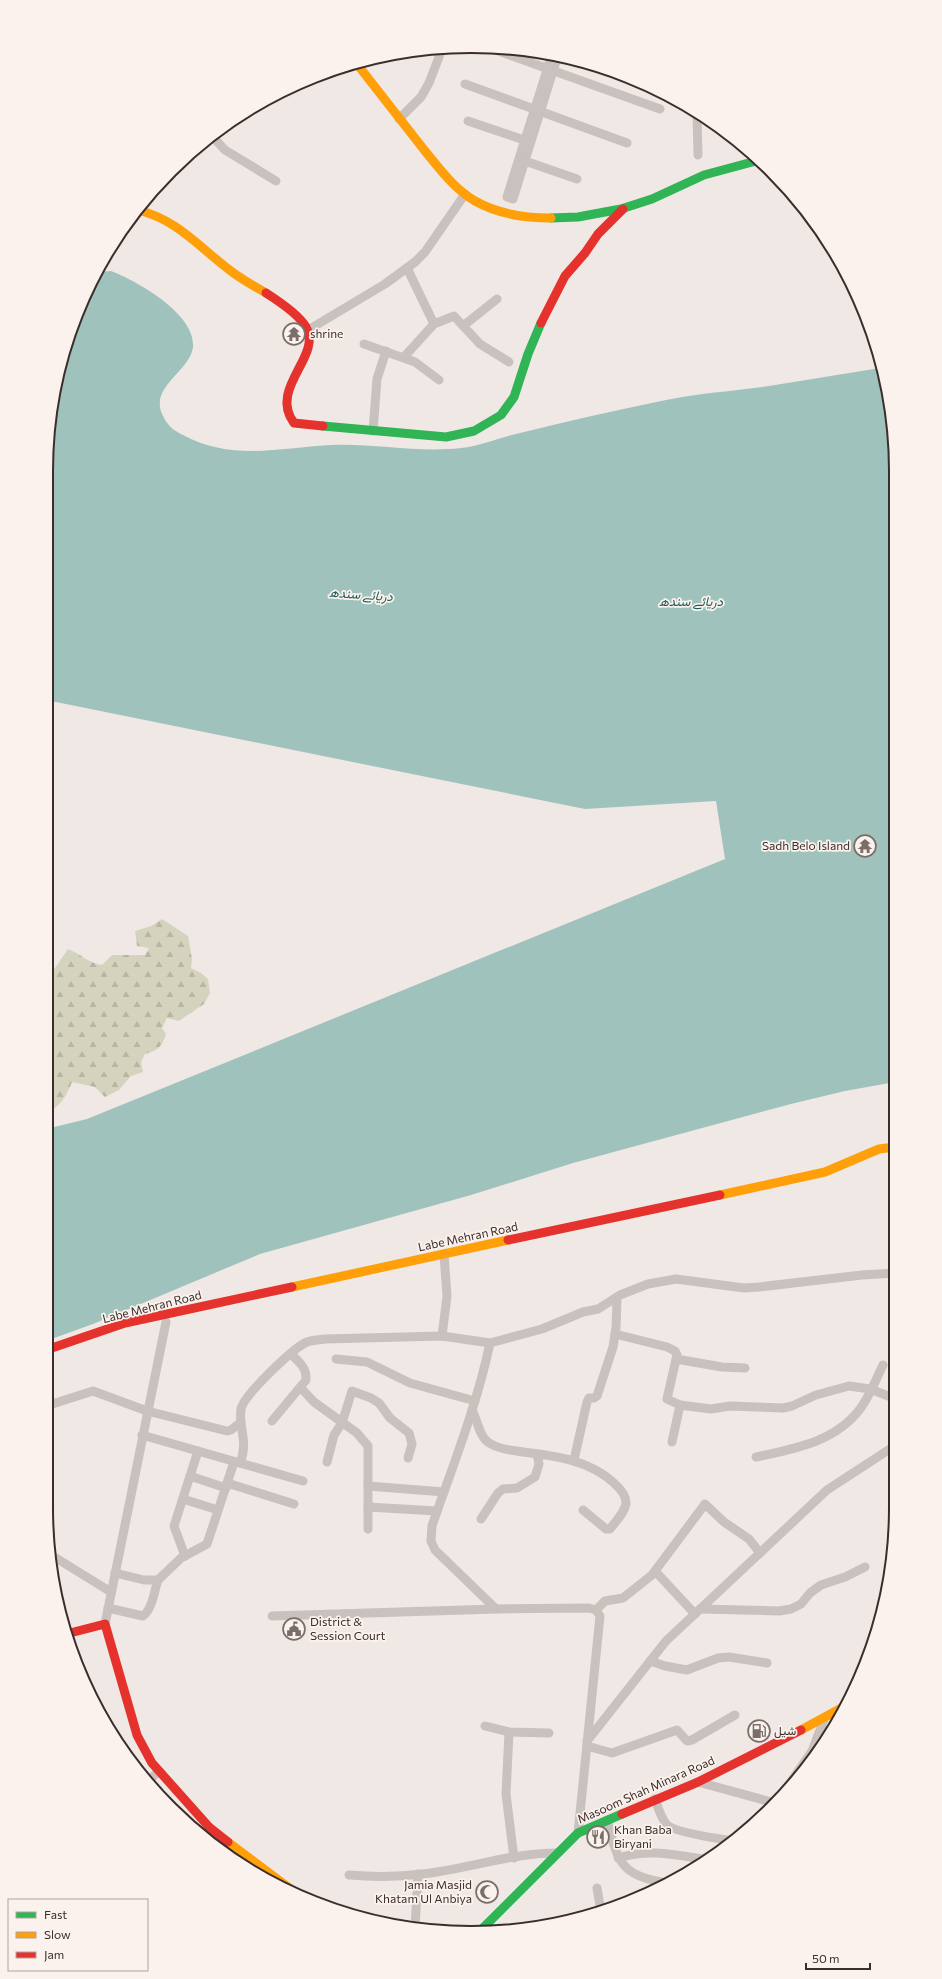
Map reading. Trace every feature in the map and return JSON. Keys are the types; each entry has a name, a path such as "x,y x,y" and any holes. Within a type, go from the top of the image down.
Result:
{"street":[{"path":"400,119 420,97 430,83 440,54"},
{"path":"510,55 660,109"},
{"path":"550,70 551,61"},
{"path":"528,141 525,161 513,199 507,197 528,141 550,70 555,61"},
{"path":"360,68 449,180 474,201 494,211 524,217 565,219 623,209 643,203 689,181 733,166 752,162"},
{"path":"465,84 627,143"},
{"path":"697,119 698,155"},
{"path":"468,121 528,141"},
{"path":"216,140 225,150 276,181"},
{"path":"525,161 576,179"},
{"path":"308,330 385,284 407,268 425,252 465,194"},
{"path":"143,212 161,217 182,230 235,274 275,299 307,327 309,341 306,353 293,377 288,393 290,419 294,423 446,437 474,431 501,415 514,397 528,354 546,312 565,276 585,253 598,234 623,209"},
{"path":"407,268 434,324"},
{"path":"463,326 497,299"},
{"path":"404,357 434,324 454,316 480,344 509,362"},
{"path":"364,344 404,357 421,366 439,380"},
{"path":"373,431 378,378 386,352"},
{"name":"Labe Mehran Road","path":"53,1348 125,1323 825,1172 879,1149 889,1148"},
{"path":"442,1336 447,1296 444,1254"},
{"path":"108,1608 143,1616 154,1597 158,1580 186,1556 207,1544 226,1485 244,1444 241,1411 246,1399 281,1362 308,1342 325,1339 442,1336 490,1342 542,1329 583,1312 598,1309 620,1295 648,1284 676,1279 744,1288 889,1273"},
{"path":"574,1460 587,1402 589,1398 594,1398 597,1396 609,1362 615,1334 617,1298"},
{"path":"166,1322 105,1624 137,1735 159,1771 209,1827 275,1877"},
{"path":"615,1334 667,1347 675,1351 677,1355 667,1399 680,1405 711,1409 730,1406 783,1408 792,1406 816,1395 850,1386 870,1389 889,1396"},
{"path":"490,1342 475,1401 432,1526 431,1541 435,1550 496,1609"},
{"path":"272,1421 306,1380 307,1374 304,1368 291,1354"},
{"path":"336,1359 367,1362 410,1383 475,1401"},
{"path":"676,1359 722,1367 745,1368"},
{"path":"756,1457 809,1444 830,1435 854,1416 861,1407 883,1365"},
{"path":"300,1388 314,1402 357,1433 368,1446 368,1529"},
{"path":"53,1404 94,1391 147,1411 227,1431 231,1430 241,1422"},
{"path":"327,1462 334,1435 342,1423 352,1391 372,1398 379,1403 390,1418 409,1433 412,1444 408,1458"},
{"path":"672,1442 680,1405"},
{"path":"472,1410 482,1436 489,1444 512,1451 574,1460 594,1468 608,1477 625,1495 627,1503 624,1511 610,1529 606,1529 583,1510"},
{"path":"142,1435 303,1481"},
{"path":"587,1744 666,1641 827,1490 889,1450"},
{"path":"186,1556 174,1526 198,1451"},
{"path":"481,1519 498,1493 503,1489 517,1488 537,1475 539,1464 537,1454"},
{"path":"190,1476 294,1504"},
{"path":"368,1486 444,1492"},
{"path":"183,1499 218,1510"},
{"path":"596,1610 605,1601 623,1598 655,1571 705,1504 718,1518 749,1539 760,1553"},
{"path":"368,1507 437,1510"},
{"path":"57,1558 111,1592"},
{"path":"655,1571 697,1611 779,1611 791,1609 801,1604 817,1587 845,1577 864,1567"},
{"path":"115,1573 144,1580 158,1580"},
{"path":"272,1616 496,1609 589,1608 596,1610 600,1616 578,1833"},
{"path":"72,1632 105,1624"},
{"path":"650,1661 664,1666 687,1670 718,1658 729,1657 767,1663"},
{"name":"Masoom Shah Minara Road","path":"485,1925 578,1833 698,1782 836,1711"},
{"path":"587,1744 612,1753 677,1730 687,1741 692,1740 735,1715"},
{"path":"813,1748 825,1717"},
{"path":"485,1726 509,1732 549,1733"},
{"path":"509,1732 506,1794 514,1858"},
{"path":"152,1778 159,1771"},
{"path":"698,1782 769,1801"},
{"path":"655,1799 660,1813 668,1825 680,1831 726,1839"},
{"path":"607,1820 618,1858 628,1869 643,1878 659,1881"},
{"path":"618,1858 636,1852 647,1852 698,1859"},
{"path":"349,1875 394,1876 418,1874 514,1858 535,1853 557,1853"},
{"path":"416,1922 418,1874"},
{"path":"597,1888 600,1906"}],"green space":[{"path":"162,919 188,936 192,959 191,968 201,973 208,979 210,993 204,1004 179,1021 167,1018 162,1028 166,1034 161,1045 153,1051 145,1054 141,1062 143,1072 131,1076 119,1090 105,1097 95,1087 72,1082 68,1092 59,1104 53,1108 53,971 68,949 97,964 102,965 112,955 145,955 149,948 137,946 135,931 151,926"}],"water":[{"name":"دریائے سندھ","path":"111,271 135,282 163,300 185,323 191,335 193,347 185,364 165,388 161,396 160,406 163,416 176,431 201,443 219,448 255,451 330,445 363,445 412,449 461,448 574,420 666,400 769,386 876,369 885,416 889,471 889,1083 845,1091 791,1104 573,1163 471,1195 260,1254 93,1324 53,1338 53,1127 87,1119 725,859 716,801 585,809 53,701 53,471 57,416 61,389 75,337 96,286 104,272"}],"traffic: fast":[{"path":"551,218 578,217 621,209 652,199 704,175 752,162"},
{"path":"323,426 446,437 474,431 501,415 514,397 528,354 541,323"},
{"path":"486,1925 578,1833 622,1814"}],"traffic: slow":[{"path":"360,68 436,165 460,191 475,201 502,212 522,216 551,218"},
{"path":"143,212 152,214 175,226 232,272 266,293"},
{"path":"720,1195 825,1172 879,1149 889,1148"},
{"path":"292,1287 508,1240"},
{"path":"801,1730 836,1711"},
{"path":"228,1842 274,1876"}],"traffic: jam":[{"path":"541,323 565,276 585,253 598,234 623,209"},
{"path":"266,293 288,308 303,322 309,338 308,349 287,397 288,410 294,423 323,426"},
{"path":"508,1240 720,1195"},
{"path":"53,1348 125,1323 292,1287"},
{"path":"72,1632 105,1624 137,1735 152,1763 209,1827 228,1842"},
{"path":"622,1814 698,1782 801,1730"}],"place":[{"name":"shrine","path":"294,334"},
{"name":"Sadh Belo Island","path":"865,846"},
{"name":"District & Session Court","path":"294,1629"},
{"name":"شیل","path":"759,1731"},
{"name":"Khan Baba Biryani","path":"598,1837"},
{"name":"Jamia Masjid Khatam Ul Anbiya","path":"487,1892"}]}
